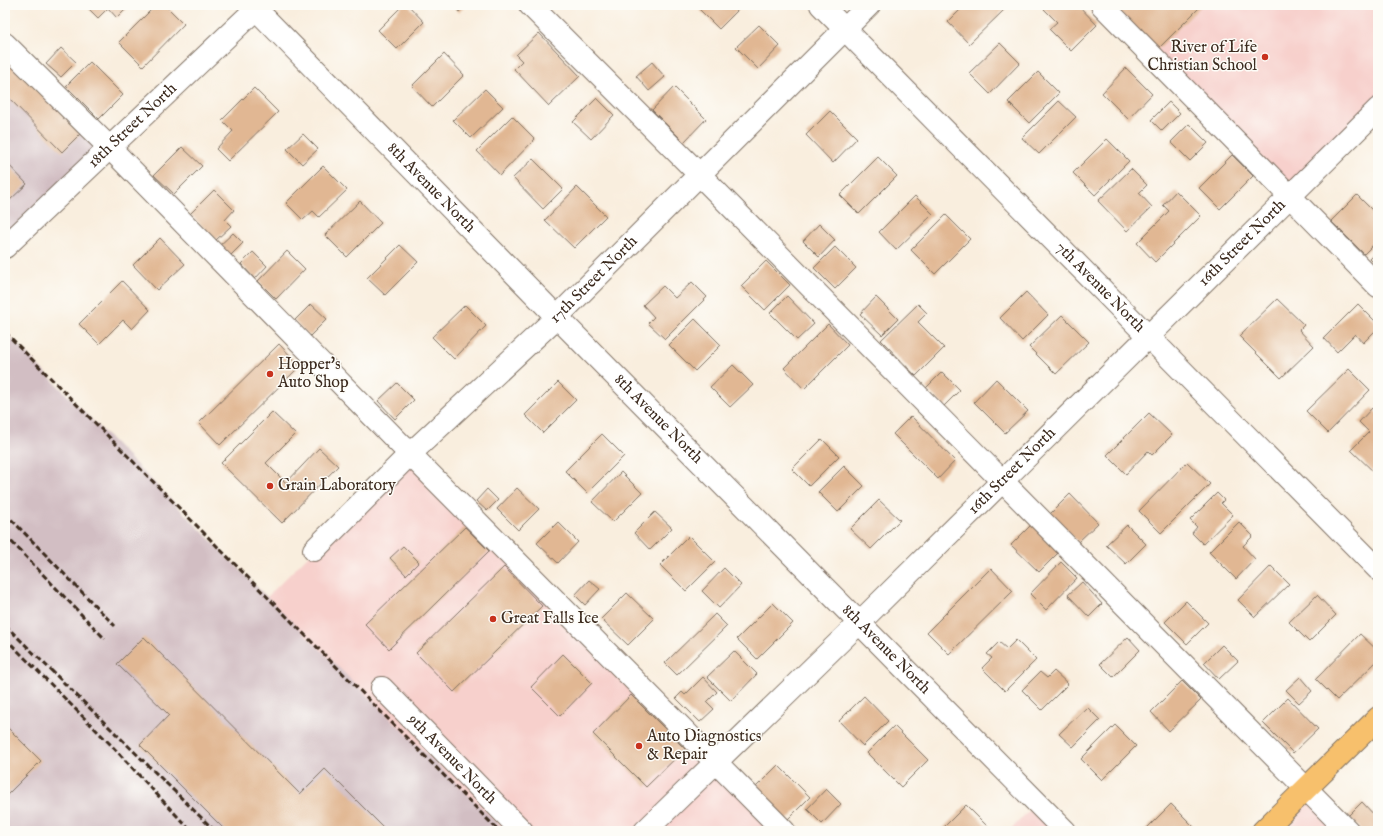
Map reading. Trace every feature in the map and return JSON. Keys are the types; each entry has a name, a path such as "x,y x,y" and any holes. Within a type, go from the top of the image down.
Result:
{"main road":[{"path":"1263,831 1378,718"}],"street":[{"path":"530,5 700,174 1348,831"},
{"name":"7th Avenue North","path":"821,5 1378,569"},
{"name":"17th Street North","path":"314,550 410,454 557,317 869,5"},
{"path":"1102,5 1378,286"},
{"name":"18th Street North","path":"5,247 110,148 256,6"},
{"name":"8th Avenue North","path":"256,6 557,317 1065,831"},
{"path":"5,44 110,148 410,454 784,831"},
{"name":"16th Street North","path":"645,831 859,623 1378,109"},
{"name":"9th Avenue North","path":"382,688 522,831"}],"shaded area":[{"name":"River of Life Christian School","path":"1102,5 1378,5 1378,109 1289,196"},
{"path":"5,44 110,148 5,247"},
{"path":"5,332 267,597 505,831 5,831"},
{"path":"410,454 784,831 499,831 267,597"},
{"path":"1306,789 1348,831 1263,831"},
{"path":"1037,803 1065,831 1009,831"}],"building":[{"path":"90,5 130,5 117,18 108,8 98,18 87,7"},
{"path":"156,5 165,5 184,24 143,66 119,42"},
{"path":"403,5 408,5 424,22 397,49 378,30"},
{"path":"452,5 466,5 459,12"},
{"path":"695,5 743,5 719,29"},
{"path":"965,5 1001,5 1005,9 969,44 948,22"},
{"path":"1040,5 1078,5 1097,25 1071,51 1049,29 1057,22"},
{"path":"1112,5 1202,5 1157,50"},
{"path":"759,25 780,46 758,69 736,47"},
{"path":"539,33 580,76 549,106 514,69 522,61 516,55"},
{"path":"1000,43 1020,63 990,94 969,73"},
{"path":"61,48 76,62 61,77 46,64"},
{"path":"5,54 82,132 62,152 5,94"},
{"path":"444,54 464,75 432,107 412,86"},
{"path":"90,62 123,95 99,119 66,86"},
{"path":"652,62 665,77 649,91 636,76"},
{"path":"1126,68 1152,94 1128,119 1102,93"},
{"path":"1038,72 1059,93 1029,123 1008,102"},
{"path":"674,87 706,119 684,142 652,110"},
{"path":"254,88 278,112 228,161 216,149 233,131 222,120"},
{"path":"485,89 503,107 471,138 453,120"},
{"path":"597,98 614,115 591,139 573,122"},
{"path":"1059,101 1076,117 1039,154 1022,138"},
{"path":"1169,102 1180,113 1162,131 1151,120"},
{"path":"830,111 857,138 833,163 806,135"},
{"path":"512,116 535,139 500,175 477,151"},
{"path":"1189,124 1208,143 1190,161 1171,142"},
{"path":"303,134 318,149 302,164 287,149"},
{"path":"1107,139 1129,161 1095,195 1073,173"},
{"path":"182,147 202,166 174,194 154,175"},
{"path":"1232,155 1253,176 1220,209 1199,188"},
{"path":"878,157 897,176 859,214 840,195"},
{"path":"533,159 563,189 543,209 513,178"},
{"path":"5,161 27,184 10,200 5,195"},
{"path":"323,166 347,190 319,217 313,211 303,220 286,203"},
{"path":"1131,169 1147,185 1139,193 1152,207 1127,231 1098,201"},
{"path":"577,187 606,216 574,248 545,220"},
{"path":"214,190 234,210 225,220 231,226 216,240 190,214"},
{"path":"1176,191 1201,216 1155,262 1137,243 1169,211 1163,205"},
{"path":"1357,195 1378,216 1378,240 1364,254 1331,221"},
{"path":"915,196 933,214 896,250 879,232"},
{"path":"360,201 381,223 347,257 325,235"},
{"path":"946,215 970,239 935,274 911,250"},
{"path":"819,224 835,240 819,257 803,241"},
{"path":"233,233 243,243 228,258 218,247"},
{"path":"160,238 185,264 157,290 133,265"},
{"path":"400,245 418,262 385,295 367,278"},
{"path":"835,247 856,268 835,289 814,268"},
{"path":"287,251 305,269 276,299 258,281"},
{"path":"1378,251 1378,267 1370,259"},
{"path":"253,252 267,266 255,279 241,264"},
{"path":"766,261 790,285 765,310 741,286"},
{"path":"122,281 150,310 132,329 123,320 99,344 79,324"},
{"path":"692,282 707,297 665,339 648,323 654,317 643,305 663,286 675,298"},
{"path":"1026,292 1048,315 1022,341 1000,318"},
{"path":"787,296 814,324 797,340 770,313"},
{"path":"876,297 898,319 882,335 860,314"},
{"path":"1277,299 1304,325 1299,330 1314,346 1281,378 1239,336"},
{"path":"311,304 327,319 310,336 294,321"},
{"path":"918,304 927,313 918,322 944,348 916,376 881,340"},
{"path":"1358,304 1378,324 1378,328 1363,343 1355,334 1337,352 1324,338"},
{"path":"465,305 486,326 454,359 432,337"},
{"path":"1062,315 1089,342 1056,374 1029,347"},
{"path":"695,319 721,345 695,371 669,345"},
{"path":"828,324 848,345 804,389 784,368"},
{"path":"279,344 300,366 220,445 199,423"},
{"path":"733,365 753,385 730,407 710,387"},
{"path":"1349,369 1370,390 1328,433 1306,411"},
{"path":"942,372 960,390 944,406 926,388"},
{"path":"996,379 1028,411 1005,433 974,402"},
{"path":"558,382 576,400 543,433 525,415"},
{"path":"397,383 414,400 395,419 378,401"},
{"path":"1372,408 1378,414 1378,476 1351,450 1369,432 1359,422"},
{"path":"272,412 295,434 266,463 286,483 319,448 338,466 282,523 221,463"},
{"path":"1149,413 1172,435 1152,455 1148,451 1126,474 1107,455"},
{"path":"911,416 955,461 938,479 893,434"},
{"path":"602,434 624,456 587,493 565,471"},
{"path":"822,439 839,456 809,486 792,469"},
{"path":"1187,462 1210,484 1161,533 1139,511"},
{"path":"844,466 864,486 838,512 818,492"},
{"path":"621,472 642,493 613,522 592,502"},
{"path":"517,488 539,509 518,530 497,509"},
{"path":"487,489 498,500 487,511 476,501"},
{"path":"1217,493 1224,500 1221,503 1233,515 1203,544 1192,533 1197,527 1190,520"},
{"path":"1070,494 1098,523 1078,542 1050,514"},
{"path":"879,500 900,520 871,549 850,529"},
{"path":"655,512 672,528 650,550 634,533"},
{"path":"558,522 578,542 558,563 537,543"},
{"path":"1034,522 1061,550 1039,572 1011,545"},
{"path":"1239,522 1253,536 1243,546 1255,559 1236,579 1209,552"},
{"path":"1127,525 1146,544 1126,564 1106,545"},
{"path":"465,527 489,551 389,649 365,624"},
{"path":"689,536 715,562 686,591 660,565"},
{"path":"403,546 419,562 406,575 390,558"},
{"path":"1061,562 1077,578 1046,610 1030,594"},
{"path":"1271,566 1289,584 1255,617 1238,600"},
{"path":"504,567 542,606 454,692 416,653"},
{"path":"724,568 741,585 719,608 702,591"},
{"path":"991,568 1013,591 949,654 927,632"},
{"path":"589,580 600,589 585,605 575,595"},
{"path":"1082,582 1102,604 1089,617 1068,595"},
{"path":"627,593 654,619 628,645 601,619"},
{"path":"1317,595 1336,615 1309,642 1289,622"},
{"path":"1186,601 1208,623 1187,644 1165,622"},
{"path":"773,603 793,623 757,659 737,639"},
{"path":"715,614 727,626 677,675 665,663"},
{"path":"1360,634 1378,651 1378,660 1337,700 1316,679"},
{"path":"144,637 300,794 325,769 387,831 226,831 140,745 169,715 117,664"},
{"path":"1128,637 1140,650 1113,677 1100,664"},
{"path":"1016,640 1036,660 1005,691 982,668 992,658 987,654 999,642 1007,649"},
{"path":"1222,645 1238,661 1219,679 1204,663"},
{"path":"734,651 757,674 731,701 707,677"},
{"path":"563,654 592,683 560,716 531,687"},
{"path":"1054,671 1068,684 1042,710 1022,690 1040,672 1047,678"},
{"path":"703,677 717,692 707,702 714,709 700,722 676,698 682,692 685,695"},
{"path":"1300,677 1312,691 1299,703 1286,690"},
{"path":"1182,681 1201,700 1169,731 1151,712"},
{"path":"631,695 685,749 646,787 593,734"},
{"path":"864,696 888,721 863,746 839,721"},
{"path":"1288,698 1318,729 1293,753 1263,723"},
{"path":"1087,707 1100,720 1073,747 1059,734"},
{"path":"5,725 41,761 5,797"},
{"path":"1115,725 1136,746 1102,780 1081,759"},
{"path":"894,726 928,760 901,787 867,753"},
{"path":"778,765 810,797 786,821 754,789"},
{"path":"826,789 841,804 822,824 807,809"},
{"path":"1362,802 1378,819 1378,828 1375,831 1363,831 1348,816"},
{"path":"1171,804 1196,829 1193,831 1144,831"},
{"path":"966,805 988,827 984,831 940,831"}],"railway":[{"path":"5,332 499,831"},
{"path":"5,513 115,626"},
{"path":"5,535 105,639"},
{"path":"5,625 215,831"},
{"path":"5,638 111,745 191,831"}],"place":[{"name":"River of Life Christian School","path":"1265,57"},
{"name":"Hopper's Auto Shop","path":"270,374"},
{"name":"Grain Laboratory","path":"270,486"},
{"name":"Great Falls Ice","path":"493,619"},
{"name":"Auto Diagnostics & Repair","path":"639,746"}]}
